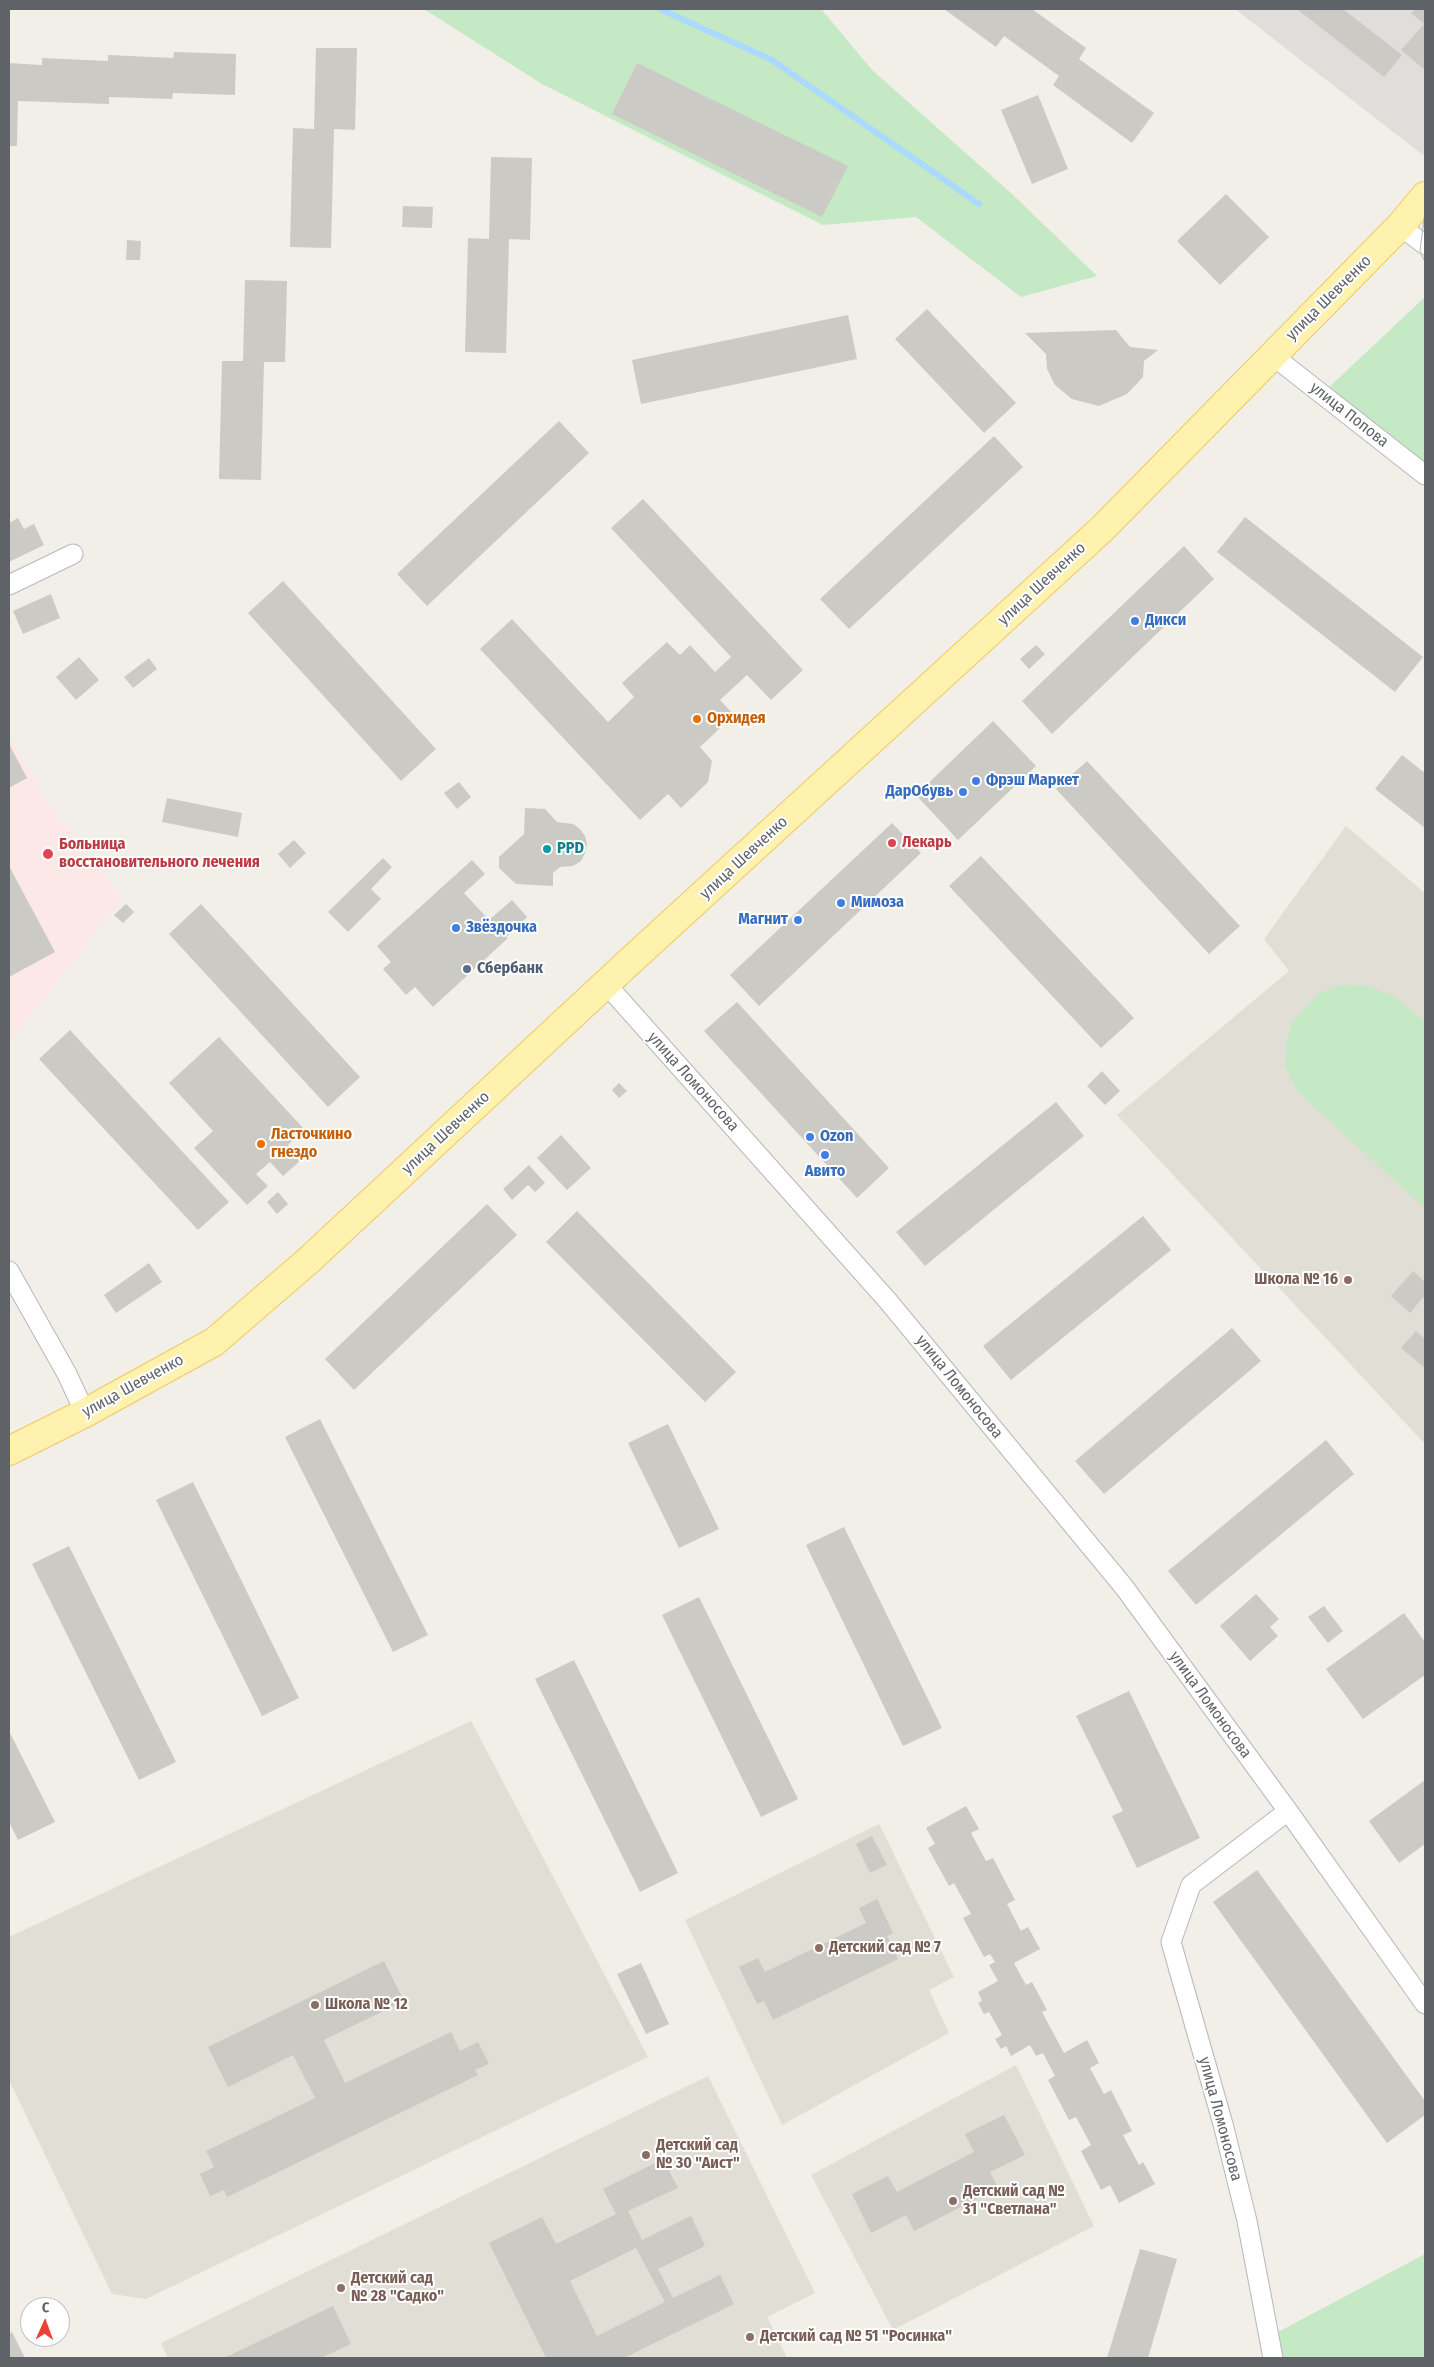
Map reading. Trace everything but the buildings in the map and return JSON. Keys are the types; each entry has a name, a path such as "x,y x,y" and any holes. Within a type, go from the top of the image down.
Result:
{"main road":[{"name":"улица Шевченко","path":"9,1451 86,1413 214,1342 309,1260 606,984 1102,529 1400,226 1425,196"}],"street":[{"path":"1400,226 1425,245"},
{"name":"улица Попова","path":"1272,355 1425,475"},
{"path":"9,585 73,554"},
{"name":"улица Ломоносова","path":"606,984 888,1301 1124,1587 1288,1811 1425,2004"},
{"path":"9,1271 67,1374 86,1413"},
{"name":"улица Ломоносова","path":"1273,2358 1247,2221 1223,2124 1171,1942 1191,1885 1288,1811"}],"shaded area":[{"path":"1235,9 1425,9 1425,152 1423,155"},
{"name":"Больница восстановительного лечения","path":"9,737 53,810 122,899 9,1044"},
{"name":"Школа № 16","path":"1346,826 1425,893 1425,1444 1117,1115 1289,971 1264,939"},
{"name":"Школа № 12","path":"471,1721 648,2057 146,2299 112,2294 9,2080 9,1937"},
{"name":"Детский сад № 7","path":"879,1824 954,1977 929,1990 949,2033 782,2125 685,1920"},
{"name":"Детский сад № 31 \"Светлана\"","path":"1016,2065 1094,2226 893,2330 811,2175"},
{"name":"Детский сад № 30 \"Аист\"","path":"708,2076 815,2293 767,2317 787,2358 168,2358 161,2343"}],"green space":[{"path":"424,9 821,9 873,71 1011,193 1097,276 1021,297 916,217 823,225 542,84"},
{"path":"1425,297 1425,470 1325,391"},
{"path":"1341,985 1368,986 1396,997 1425,1022 1425,1208 1298,1092 1285,1066 1287,1043 1292,1022 1319,993"},
{"path":"1425,2254 1425,2358 1282,2358 1278,2332"}],"waterway":[{"path":"660,9 772,60 979,204"}],"tram line":[{"path":"1425,211 1420,251 1425,262"}],"place":[{"name":"Дикси","path":"1135,621"},
{"name":"Орхидея","path":"697,719"},
{"name":"Фрэш Маркет","path":"976,781"},
{"name":"ДарОбувь","path":"963,792"},
{"name":"Лекарь","path":"892,843"},
{"name":"PPD","path":"547,849"},
{"name":"Больница восстановительного лечения","path":"48,854"},
{"name":"Мимоза","path":"841,903"},
{"name":"Магнит","path":"798,920"},
{"name":"Звёздочка","path":"456,928"},
{"name":"Сбербанк","path":"467,969"},
{"name":"Ozon","path":"810,1137"},
{"name":"Ласточкино гнездо","path":"261,1144"},
{"name":"Авито","path":"825,1155"},
{"name":"Школа № 16","path":"1348,1280"},
{"name":"Детский сад № 7","path":"819,1948"},
{"name":"Школа № 12","path":"315,2005"},
{"name":"Детский сад № 30 \"Аист\"","path":"646,2155"},
{"name":"Детский сад № 31 \"Светлана\"","path":"953,2201"},
{"name":"Детский сад № 28 \"Садко\"","path":"341,2288"},
{"name":"Детский сад № 51 \"Росинка\"","path":"750,2337"}]}
